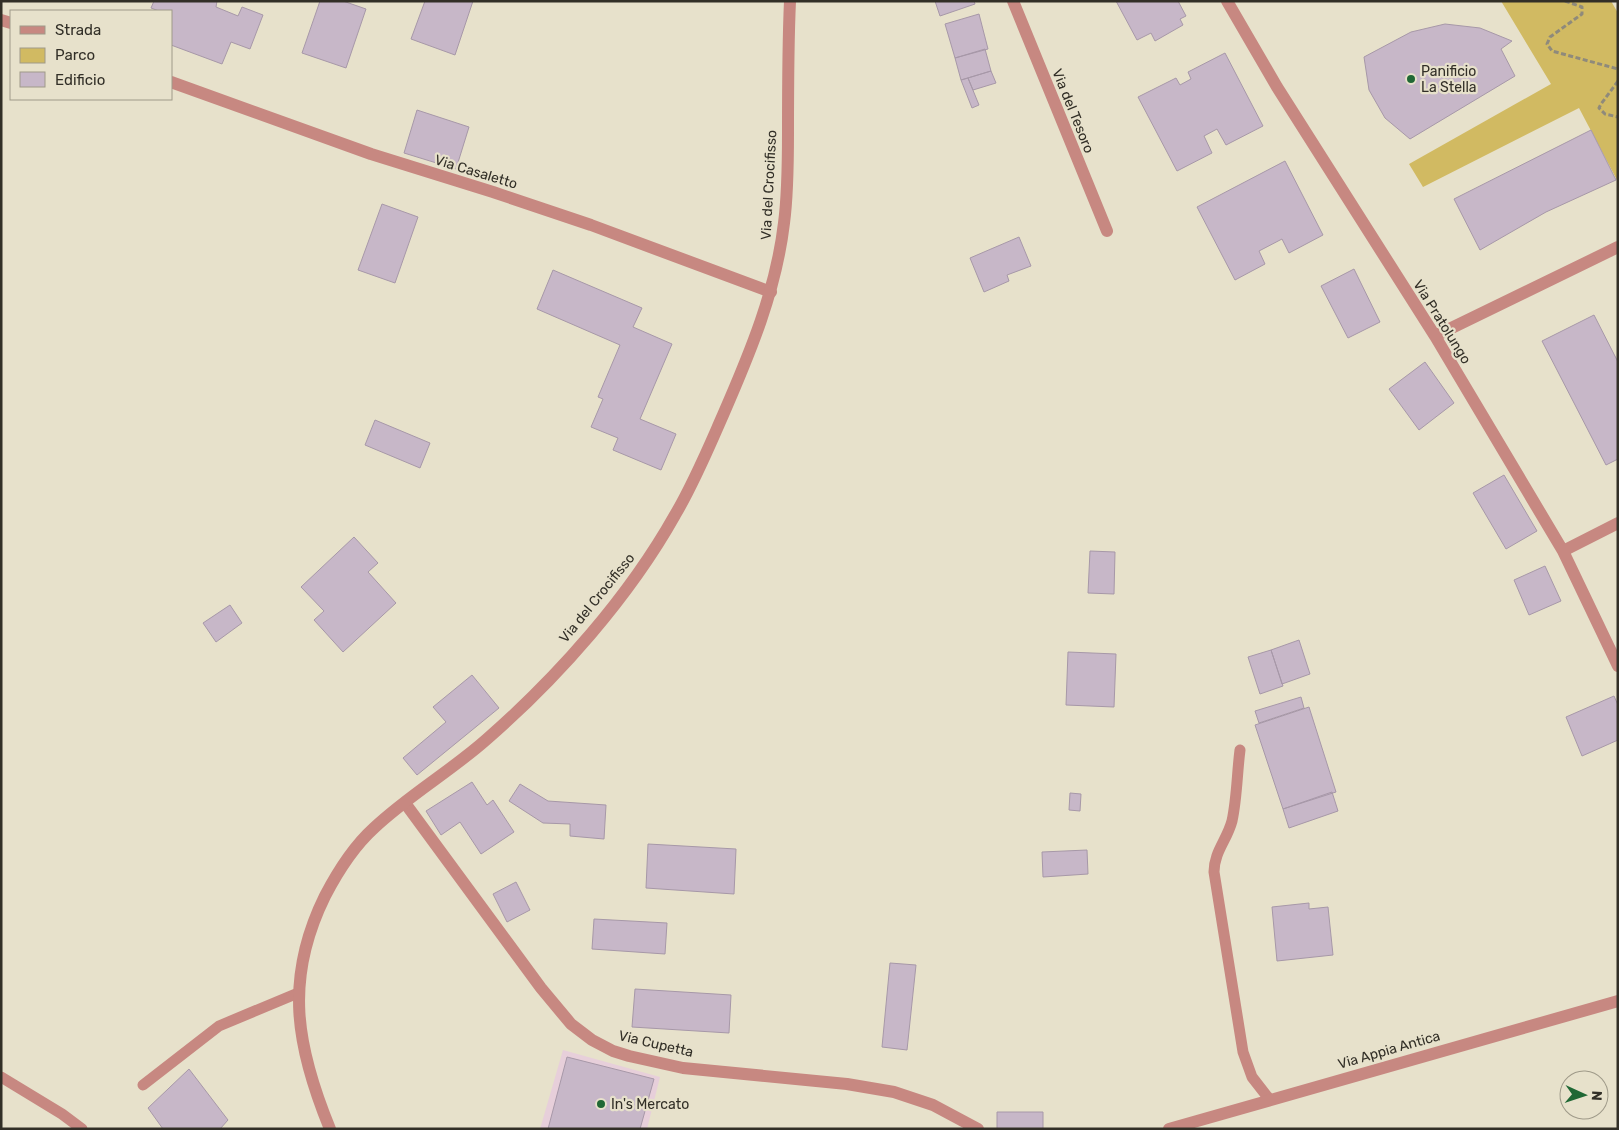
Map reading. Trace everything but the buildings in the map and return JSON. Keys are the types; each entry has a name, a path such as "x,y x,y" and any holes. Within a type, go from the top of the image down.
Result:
{"street":[{"name":"Via del Crocifisso","path":"330,1129 312,1081 302,1045 298,993 301,966 308,938 318,910 330,887 342,867 363,840 383,820 454,766 521,708 549,680 600,622 641,568 674,518 698,471 747,360 771,292 782,240 786,206 790,1"},
{"name":"Via del Tesoro","path":"1013,1 1107,231"},
{"name":"Via Pratolungo","path":"1227,1 1277,87 1435,336 1563,551 1618,666"},
{"name":"Via Casaletto","path":"172,82 371,154 582,222 771,292"},
{"path":"1435,336 1618,247"},
{"path":"1563,551 1618,523"},
{"name":"Via Cupetta","path":"404,803 541,988 571,1024 592,1040 613,1051 629,1056 683,1068 847,1084 894,1092 933,1105 978,1129"},
{"name":"Via Appia Antica","path":"1169,1129 1618,1001"}],"lane":[{"path":"1240,750 1232,820 1214,861 1214,872 1242,1052 1252,1077 1270,1100"},
{"path":"143,1085 220,1026 298,993"},
{"path":"1,1077 62,1114 82,1129"}],"path":[{"path":"1565,1 1582,7 1582,14 1550,37 1547,44 1549,48 1618,69"},
{"path":"1618,81 1599,108 1604,114 1618,116"}],"shaded area":[{"name":"In's Mercato","path":"563,1050 660,1077 647,1129 540,1129"}],"green space":[{"path":"1501,1 1611,1 1618,13 1618,182 1579,108 1423,187 1409,164 1551,84"}],"place":[{"name":"Panificio La Stella","path":"1411,79"},
{"name":"In's Mercato","path":"601,1104"}]}
